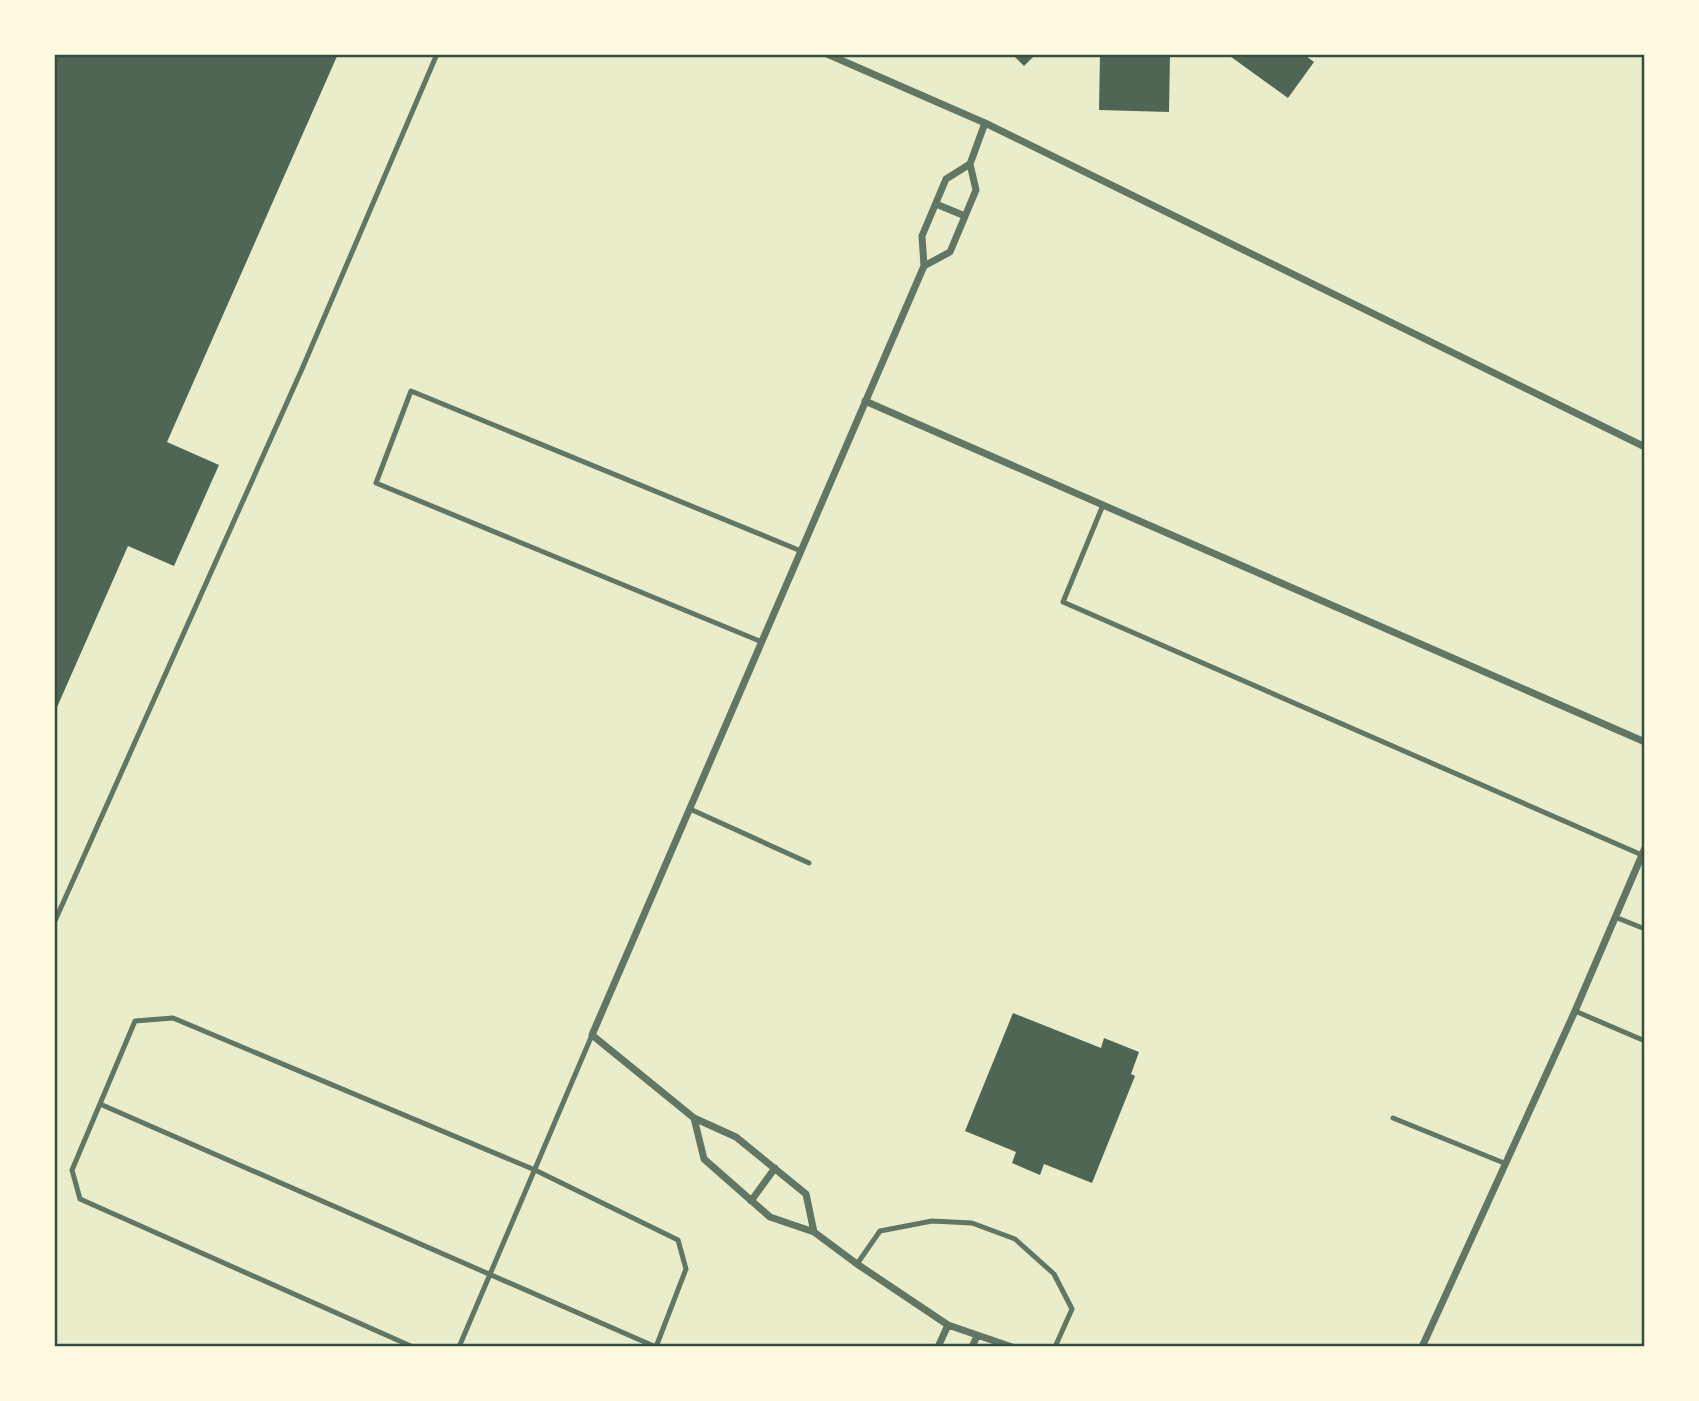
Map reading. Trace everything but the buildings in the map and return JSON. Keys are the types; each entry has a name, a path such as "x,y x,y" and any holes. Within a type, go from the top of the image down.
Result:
{"street":[{"path":"827,54 985,123 1645,447"},
{"path":"924,266 950,252 976,190 970,164 985,123"},
{"path":"814,1232 806,1194 736,1137 694,1118 592,1035 924,266 922,236 946,179 970,164"},
{"path":"936,204 965,216"},
{"path":"865,401 1645,742"},
{"path":"1422,1347 1575,1011 1643,852"},
{"path":"694,1118 704,1159 770,1217 814,1232 948,1325 1012,1347"},
{"path":"751,1201 775,1168"},
{"path":"938,1347 948,1325"},
{"path":"972,1347 977,1336"}],"lane":[{"path":"54,923 302,369 437,54"},
{"path":"762,642 376,482 411,391 801,551"},
{"path":"1103,505 1063,602 1643,852"},
{"path":"690,809 809,863"},
{"path":"1615,917 1645,929"},
{"path":"1575,1011 1645,1041"},
{"path":"100,1104 656,1347 686,1269 678,1240 535,1170 173,1018 135,1021 72,1170 80,1199 412,1347"},
{"path":"459,1347 592,1035"},
{"path":"1393,1118 1504,1163"},
{"path":"857,1264 880,1231 932,1221 972,1223 1015,1239 1054,1273 1072,1309 1055,1347"}]}
